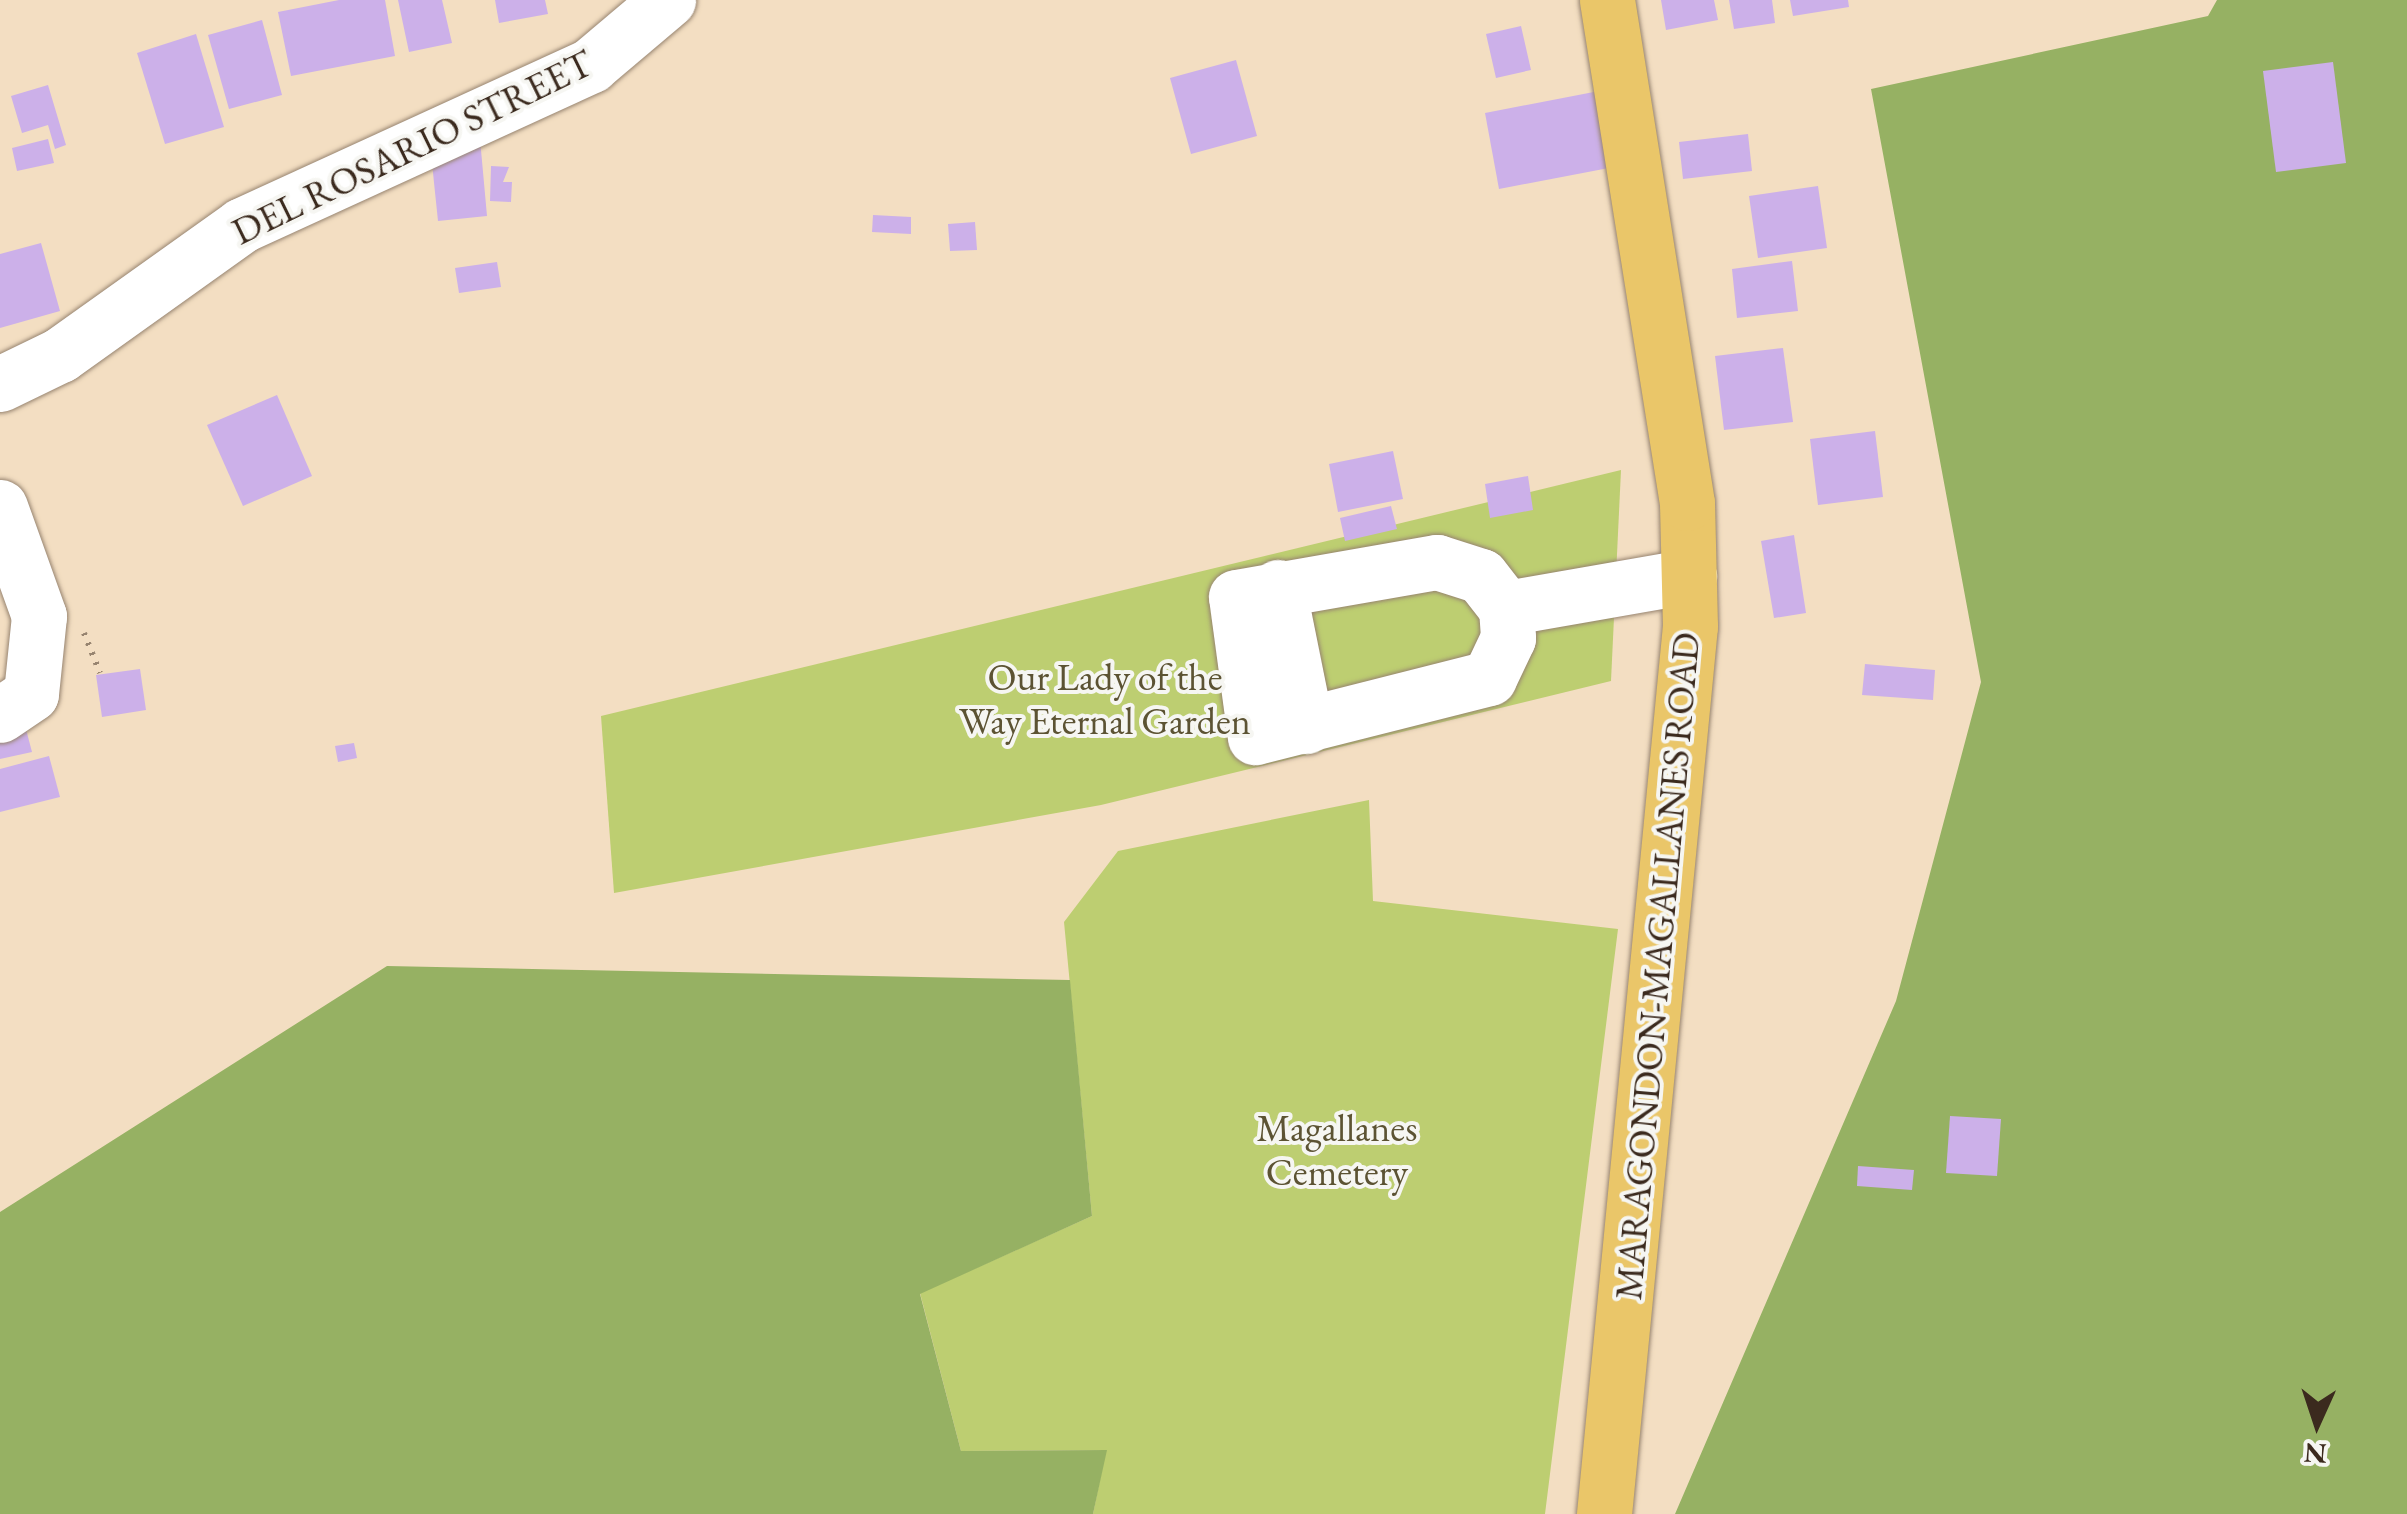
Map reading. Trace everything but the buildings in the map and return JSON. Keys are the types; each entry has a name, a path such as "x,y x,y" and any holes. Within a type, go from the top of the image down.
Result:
{"main road":[{"name":"MARAGONDON-MAGALLANES ROAD","path":"1604,1514 1678,815 1689,576 1688,504 1615,1"}],"street":[{"name":"DEL ROSARIO STREET","path":"0,384 60,354 242,225 591,65 668,0"},
{"path":"0,506 20,540 39,616 31,694 0,715"},
{"path":"1437,562 1481,576 1506,608 1504,651 1480,686 1306,726 1252,734 1232,604 1278,587 1437,562"},
{"path":"1506,608 1689,576"}],"green space":[{"path":"2217,0 2407,0 2407,1514 1675,1514 1896,1001 1981,682 1871,89 2208,16"},
{"name":"Our Lady of the Way Eternal Garden","path":"1621,470 1611,681 1101,805 614,893 601,716"},
{"name":"Magallanes Cemetery","path":"1369,800 1373,901 1618,929 1545,1514 1093,1514 1106,1450 961,1451 920,1293 1092,1216 1064,922 1118,851"},
{"path":"387,966 1070,980 1092,1216 920,1294 961,1451 1107,1450 1093,1514 0,1514 0,1212"}]}
